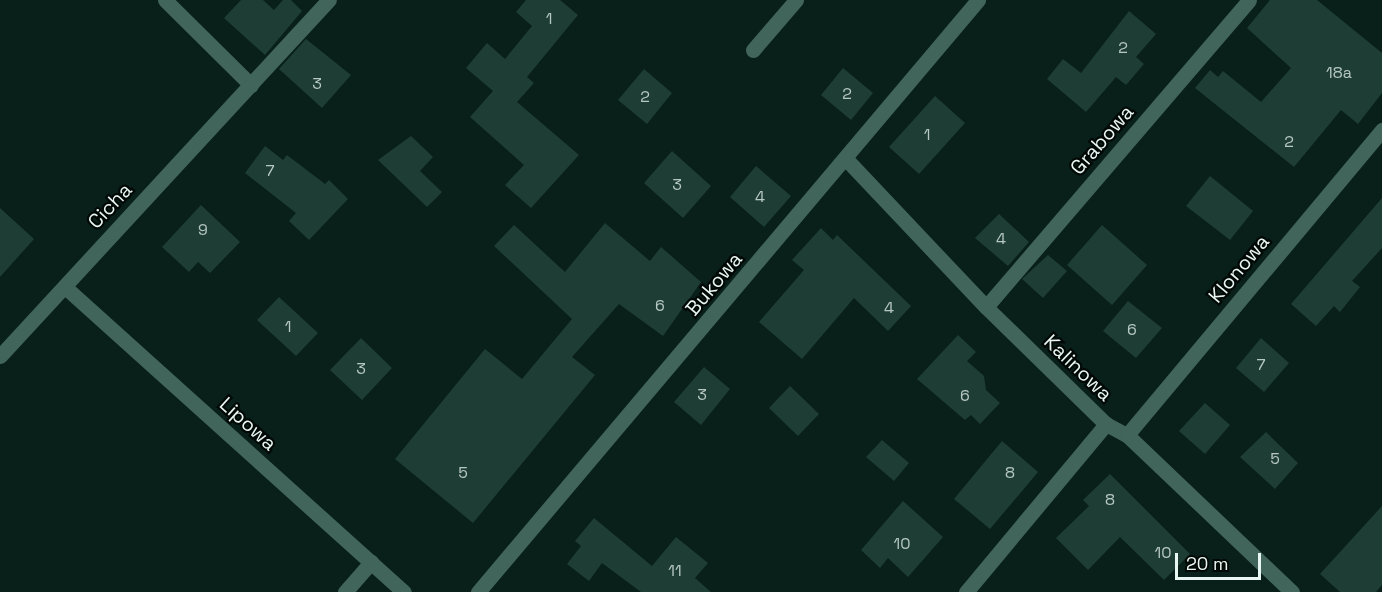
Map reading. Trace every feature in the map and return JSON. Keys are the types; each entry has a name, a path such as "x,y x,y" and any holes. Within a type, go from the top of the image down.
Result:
{"street":[{"path":"165,0 251,85"},
{"name":"Cicha","path":"0,356 329,0"},
{"path":"753,50 796,0"},
{"name":"Bukowa","path":"478,592 847,160 978,0"},
{"name":"Grabowa","path":"986,307 1250,0"},
{"name":"Klonowa","path":"1127,435 1382,130"},
{"name":"Kalinowa","path":"847,160 986,307 1106,424 1127,435 1292,592"},
{"name":"Lipowa","path":"64,286 404,592"},
{"path":"966,592 1106,424"},
{"path":"345,592 370,562"}],"building":[{"path":"241,0 263,0 274,10 283,0 291,0 302,11 265,55 224,18"},
{"path":"526,0 560,0 578,15 527,77 534,83 517,102 579,155 531,208 505,185 524,165 470,117 493,91 466,68 487,43 505,59 532,26 516,12"},
{"path":"1270,0 1317,0 1382,53 1382,93 1358,124 1341,110 1294,167 1195,88 1210,70 1218,77 1223,71 1261,102 1291,68 1247,28"},
{"path":"1129,11 1156,34 1136,57 1144,64 1126,85 1116,77 1086,112 1047,79 1063,59 1081,73"},
{"path":"306,39 351,75 322,108 279,69"},
{"path":"843,68 873,93 851,120 821,95"},
{"path":"644,69 672,93 647,124 618,100"},
{"path":"935,96 965,123 919,174 889,147"},
{"path":"411,136 433,157 420,171 442,192 427,207 378,160"},
{"path":"265,146 283,160 287,155 325,184 329,180 348,199 309,240 289,221 296,213 245,173"},
{"path":"672,151 711,186 683,218 644,183"},
{"path":"756,166 791,196 764,227 730,197"},
{"path":"1210,176 1253,211 1230,240 1186,206"},
{"path":"1382,198 1382,248 1352,281 1360,287 1340,312 1334,306 1316,326 1291,304"},
{"path":"201,205 240,242 210,273 198,262 189,272 162,247"},
{"path":"0,208 34,239 0,277"},
{"path":"999,214 1029,242 1008,266 975,238"},
{"path":"605,223 650,261 661,247 701,282 663,336 619,304 572,357 595,375 473,523 395,459 485,349 522,379 572,319 494,246 514,225 565,272"},
{"path":"1102,225 1147,265 1112,305 1067,265"},
{"path":"821,228 833,240 837,235 911,306 888,331 854,298 802,359 759,322 804,270 792,260"},
{"path":"1048,255 1067,271 1043,298 1022,279"},
{"path":"279,297 318,333 296,356 257,320"},
{"path":"1128,301 1162,328 1136,358 1103,331"},
{"path":"958,335 976,352 967,361 984,376 986,390 1000,403 980,424 971,415 965,420 917,379"},
{"path":"361,338 392,368 362,400 330,370"},
{"path":"1261,338 1289,363 1264,392 1236,368"},
{"path":"704,367 730,389 701,425 674,402"},
{"path":"790,386 819,414 798,436 769,408"},
{"path":"1205,403 1230,425 1205,454 1179,431"},
{"path":"1266,432 1298,463 1275,489 1240,457"},
{"path":"882,440 909,463 894,481 866,457"},
{"path":"1002,441 1038,472 990,529 954,499"},
{"path":"1110,474 1190,554 1164,580 1120,537 1088,570 1056,538 1089,506 1083,500"},
{"path":"903,501 943,537 908,577 888,558 880,568 861,550"},
{"path":"1382,506 1382,585 1376,592 1340,592 1320,574"},
{"path":"594,518 652,566 676,537 708,563 695,578 711,592 641,592 602,563 589,581 567,564 581,546 575,541"}]}
